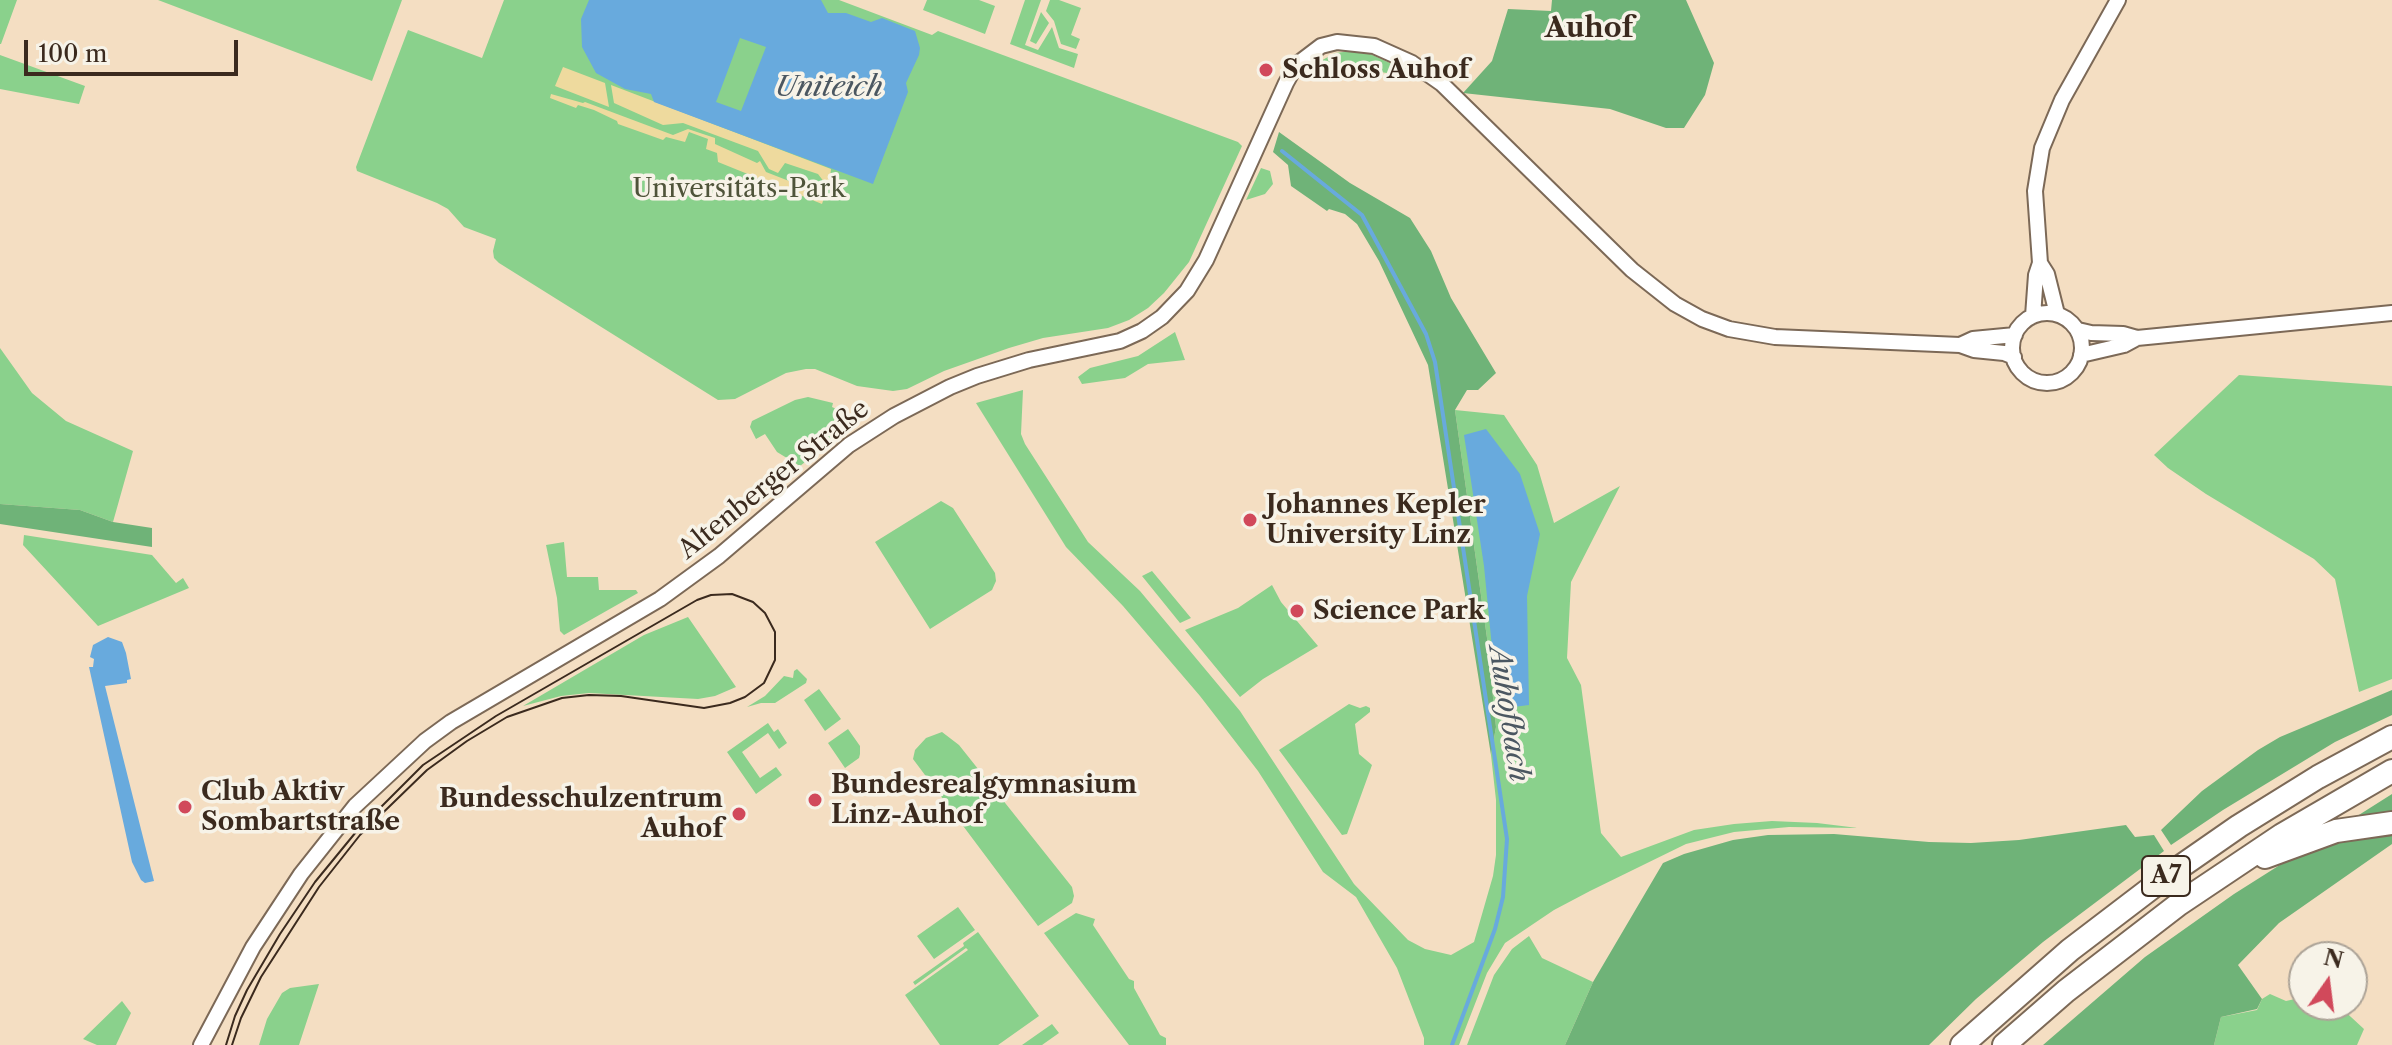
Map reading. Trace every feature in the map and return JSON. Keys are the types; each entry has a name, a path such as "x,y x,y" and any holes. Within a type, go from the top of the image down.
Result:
{"highway":[{"name":"A7","path":"1962,1045 2070,950 2167,876 2318,777 2392,737"},
{"name":"A7","path":"2004,1045 2127,943 2230,869 2392,771"},
{"path":"2230,869 2336,831 2392,823"}],"street":[{"path":"2033,316 2040,263 2035,191 2042,148 2062,100 2118,0"},
{"name":"Altenberger Straße","path":"201,1045 253,947 314,857 360,800 425,741 451,722 660,599 723,553 849,445 894,416 985,373 1029,360 1120,341 1154,323 1187,291 1206,260 1286,83 1296,65 1312,51 1337,42 1374,46 1393,53 1442,84 1632,270 1675,304 1702,319 1729,329 1792,339 1960,345"},
{"path":"2040,263 2047,274 2057,314"},
{"path":"2078,330 2137,338 2392,313"},
{"path":"1960,345 2014,357 2026,375 2048,382 2070,374 2081,355 2082,342 2078,330 2070,321 2057,314 2033,316 2024,322 2015,335 2014,357"},
{"path":"1960,345 1973,339 2015,335"},
{"path":"2081,355 2124,345 2137,338"}],"green space":[{"path":"0,0 17,0 1,44 0,44"},
{"path":"158,0 402,0 372,81"},
{"name":"Universitäts-Park","path":"504,0 839,0 932,35 938,31 1242,146 1189,262 1164,293 1129,320 1108,328 1043,338 1009,348 944,371 907,389 893,391 857,386 815,369 806,369 786,373 735,399 718,400 499,263 493,251 496,239 464,227 448,209 437,203 357,171 408,30 482,58"},
{"path":"927,0 979,0 995,6 985,34 923,10"},
{"path":"1025,0 1041,0 1025,45 1038,50 1052,27 1059,48 1078,54 1074,68 1010,44"},
{"path":"1050,0 1081,8 1071,35 1080,39 1076,49 1061,44 1054,21 1046,11"},
{"path":"1552,0 1686,0 1714,63 1705,95 1684,128 1666,128 1610,109 1463,93 1492,61 1508,9 1551,11"},
{"path":"1041,12 1049,23 1036,44 1030,41"},
{"path":"1335,53 1368,53 1401,68 1400,75 1341,66 1310,67"},
{"path":"0,55 85,86 79,104 0,89"},
{"path":"1279,132 1350,183 1410,218 1431,251 1451,298 1496,373 1478,390 1467,390 1455,410 1487,638 1496,727 1491,755 1428,365 1379,261 1357,224 1345,214 1327,211 1291,186 1288,165 1273,152"},
{"path":"1261,168 1270,171 1273,184 1265,194 1246,200"},
{"path":"1175,332 1185,360 1148,364 1125,378 1082,384 1078,377 1090,368 1138,356"},
{"path":"0,348 32,393 66,421 133,451 113,522 80,510 0,504"},
{"path":"2239,375 2392,386 2392,679 2359,692 2335,579 2314,559 2206,494 2154,455"},
{"path":"1023,390 1021,434 1025,444 1088,542 1140,591 1240,711 1354,884 1408,940 1425,949 1451,955 1474,942 1496,855 1496,800 1491,755 1496,727 1487,638 1455,410 1504,415 1537,465 1554,523 1620,486 1571,582 1567,658 1581,685 1601,833 1621,857 1694,830 1734,824 1772,821 1858,828 1789,827 1734,832 1686,844 1590,891 1554,910 1505,943 1487,973 1459,1045 1424,1045 1397,968 1356,897 1323,872 1258,771 1200,696 1123,606 1066,547 976,403"},
{"path":"808,397 833,403 832,407 847,414 840,435 800,466 777,452 765,434 756,439 750,427 752,421"},
{"path":"941,501 953,508 995,573 996,581 992,590 930,629 875,542"},
{"path":"0,504 80,510 113,522 152,528 152,547 0,524"},
{"path":"24,535 152,555 176,583 183,578 189,588 98,626 23,545"},
{"path":"564,542 567,577 598,577 599,590 636,590 638,593 564,635 560,631 546,545"},
{"path":"1152,571 1191,618 1180,623 1142,576"},
{"path":"1272,585 1281,602 1318,646 1263,679 1240,697 1185,630 1238,608"},
{"path":"688,617 736,687 698,699 589,693 561,696 523,706 644,635"},
{"path":"797,669 807,679 806,683 775,703 747,707 765,696 784,676 793,678"},
{"path":"819,689 841,719 825,731 804,700"},
{"path":"2392,690 2392,715 2335,742 2171,845 2161,830 2202,791 2258,750 2280,737"},
{"path":"1349,704 1370,708 1370,712 1355,724 1359,754 1372,765 1347,834 1342,835 1279,750"},
{"path":"768,723 774,732 778,729 787,743 779,749 768,733 742,752 760,778 776,767 782,775 756,794 727,752"},
{"path":"848,729 860,746 860,754 845,768 828,743"},
{"path":"942,732 959,745 1072,887 1072,903 1038,926 913,759 915,750 926,738"},
{"path":"2392,794 2392,844 2279,923 2238,965 2262,999 2257,1009 2221,1017 2214,1045 2043,1045 2145,957 2234,894"},
{"path":"2126,825 2135,837 2154,835 2164,851 2043,942 1976,999 1929,1045 1565,1045 1593,982 1663,863 1684,854 1733,840 1768,835 1834,834 1971,843 2019,840"},
{"path":"958,907 975,930 934,959 917,936"},
{"path":"1076,913 1095,919 1093,925 1129,979 1134,981 1134,988 1160,1035 1166,1038 1166,1045 1129,1045 1044,933"},
{"path":"978,932 1039,1016 998,1045 940,1045 905,995 968,950 966,948 915,985 913,982 964,946 963,943"},
{"path":"1529,936 1542,958 1593,982 1565,1045 1467,1045 1494,975 1512,949"},
{"path":"319,984 299,1045 259,1045 267,1019 282,993 290,988"},
{"path":"2270,994 2288,1001 2288,1021 2355,1021 2364,1029 2357,1045 2214,1045 2221,1017 2257,1010 2262,999"},
{"path":"122,1001 131,1013 116,1045 97,1045 83,1039"},
{"path":"1052,1024 1059,1033 1042,1045 1022,1045"}],"sand":[{"path":"563,67 605,83 609,107 555,86"},
{"path":"611,85 831,169 830,178 846,184 831,191 818,174 785,163 778,173 769,169 758,151 683,123 663,125 614,103"},
{"path":"551,94 585,102 673,135 688,129 715,138 715,144 757,163 760,161 766,172 825,195 822,204 718,162 717,153 706,149 708,139 689,132 685,142 666,137 663,140 618,124 594,110 578,105 576,108 550,98"}],"water":[{"name":"Uniteich","path":"589,0 821,0 828,13 846,13 871,22 882,18 915,31 920,48 906,83 908,92 873,184 654,102 651,94 625,89 596,73 582,47 581,19","holes":["740,38 766,47 741,111 716,102"]},
{"path":"1486,429 1520,474 1540,534 1527,596 1529,705 1498,709 1484,566 1464,435"},
{"path":"108,637 122,642 131,679 127,683 105,686 154,881 145,883 132,862 89,667 93,667 94,659 90,657 93,645"}],"waterway":[{"name":"Auhofbach","path":"1282,151 1362,215 1426,334 1435,362 1507,839 1503,897 1495,929 1452,1045"}],"tram line":[{"path":"226,1045 247,990 315,882 356,832 423,765 496,716 697,600 711,595 732,594 753,602 765,613 775,632 775,660 764,683 745,697 704,708 621,696 562,698 507,717 427,770 360,835 319,887 261,977 232,1045"}],"place":[{"name":"Schloss Auhof","path":"1266,70"},
{"name":"Johannes Kepler University Linz","path":"1250,520"},
{"name":"Science Park","path":"1297,611"},
{"name":"Bundesrealgymnasium Linz-Auhof","path":"815,800"},
{"name":"Club Aktiv Sombartstraße","path":"185,807"},
{"name":"Bundesschulzentrum Auhof","path":"739,814"}],"district":[{"name":"Auhof","path":"1589,29"}]}
